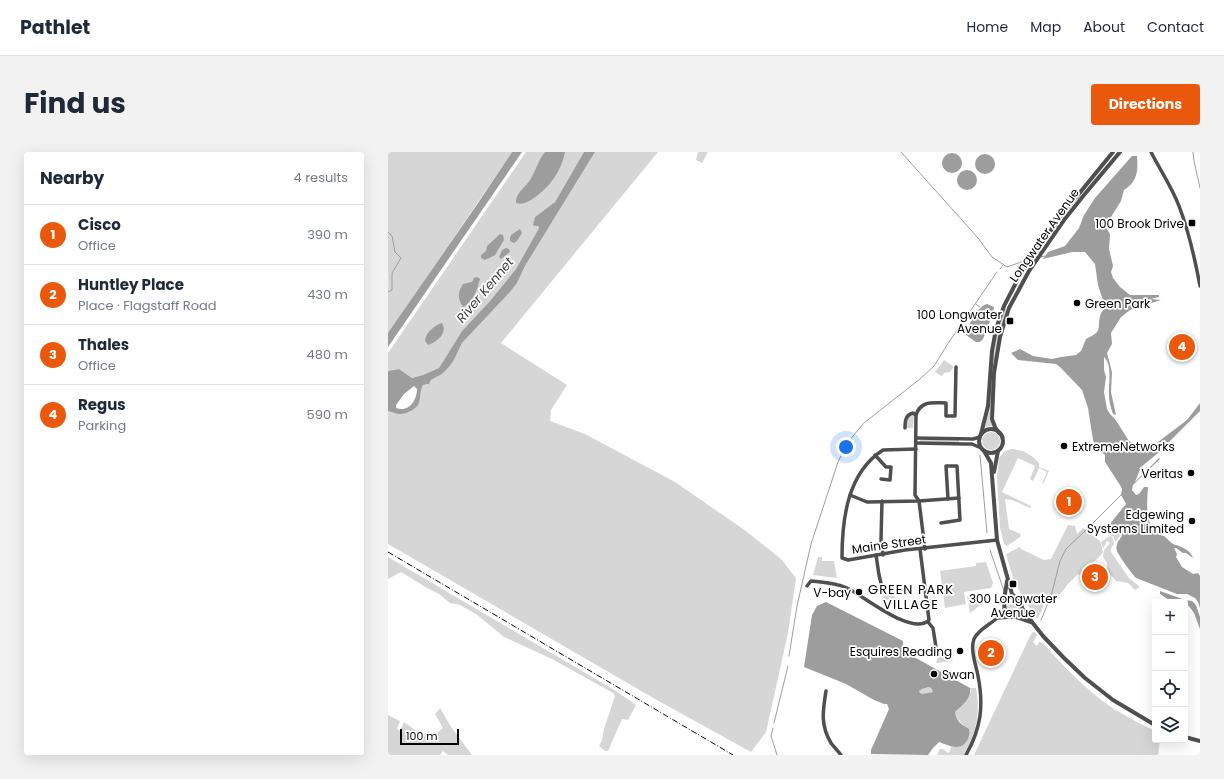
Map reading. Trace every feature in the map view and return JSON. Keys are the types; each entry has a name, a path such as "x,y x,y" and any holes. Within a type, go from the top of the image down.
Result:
{"street":[{"name":"Longwater Avenue","path":"980,436 988,406 990,365 996,329 1004,306 1024,269 1060,217 1113,152"},
{"name":"Longwater Avenue","path":"999,433 995,428 992,419 994,373 998,346 1009,308 1034,263 1084,195 1120,152"},
{"path":"1150,152 1169,184 1179,205 1187,229 1200,286"},
{"path":"925,549 919,501 915,495 916,415 919,409 924,405 941,403 946,404 946,416 955,416 956,367"},
{"path":"905,428 907,416 913,413 916,415"},
{"path":"916,438 973,439 980,436 986,430 991,429 999,433 1002,437 1003,443 998,451 993,476"},
{"path":"980,436 979,443 991,462 997,540 1012,594 1021,603 1022,608 1032,622 1064,658 1085,678 1116,703 1152,723"},
{"path":"916,443 972,444 990,453 998,451"},
{"path":"881,480 890,480 891,466 886,467 875,455 883,450 916,449"},
{"name":"Maine Street","path":"875,455 860,473 850,495 845,512 843,527 842,558 848,560 920,549 997,540"},
{"path":"941,523 960,520 957,466 946,466 948,499"},
{"path":"850,495 867,502 919,501 959,498"},
{"path":"882,501 882,555"},
{"path":"920,549 929,620 928,622 933,628 938,654"},
{"path":"876,555 881,583"},
{"path":"966,755 979,726 982,707 973,645 974,638 1004,610 1008,579"},
{"path":"807,586 811,581 843,586 853,590 882,610 903,621 915,624 928,622"},
{"path":"1005,604 1009,600 1016,599"},
{"path":"997,618 1014,617 1020,614 1022,608"},
{"path":"1004,610 1006,614 1032,622"},
{"path":"826,691 822,712 824,726 830,741 841,755"},
{"path":"1188,738 1200,742"}],"shaded area":[{"path":"388,152 512,152 388,334"},
{"path":"512,152 522,152 388,347 388,333"},
{"path":"526,152 584,152 555,202 535,217 539,228 516,269 490,301 462,331 439,368 412,378 399,369 388,371 388,353"},
{"path":"545,152 565,152 557,174 548,186 537,196 525,203 516,203 517,196 530,180"},
{"path":"584,152 595,152 525,266 517,283 510,292 462,343 449,367 442,374 431,380 429,384 423,385 419,403 416,407 403,414 388,411 388,371 399,369 412,378 439,368 462,331 490,301 516,269 539,228 538,226 533,225 535,217 555,202","holes":["414,386 417,389 416,397 408,407 405,409 396,408 396,405 404,394"]},
{"path":"595,152 658,152 501,343 567,385 551,410 550,421 585,434 675,482 746,531 781,559 796,578 788,633 766,732 751,752 655,699 388,544 388,411 407,413 415,409 420,400 423,384 427,385 431,380 442,374 449,367 462,343 510,292 517,283 525,266"},
{"path":"698,152 708,152 702,163 696,160"},
{"path":"952,153 959,156 962,163 959,170 952,173 945,170 942,163 945,156"},
{"path":"985,154 992,157 995,164 992,171 985,174 978,171 975,164 978,157"},
{"path":"1132,156 1137,156 1137,171 1135,179 1129,187 1124,190 1121,201 1111,217 1106,219 1104,224 1110,234 1109,249 1113,266 1111,272 1113,278 1120,287 1130,295 1159,295 1159,297 1151,299 1161,300 1130,310 1121,317 1111,333 1112,344 1107,353 1112,372 1111,392 1116,415 1113,414 1110,403 1110,375 1107,361 1104,357 1104,370 1106,377 1104,392 1107,409 1129,441 1146,449 1150,448 1187,420 1200,403 1200,411 1158,453 1141,467 1135,482 1159,458 1160,459 1133,485 1132,490 1136,495 1139,494 1144,487 1148,487 1148,516 1155,532 1164,536 1173,544 1186,550 1192,556 1193,558 1174,548 1177,554 1176,557 1182,567 1193,574 1198,573 1200,576 1200,608 1195,598 1187,594 1177,594 1136,578 1117,551 1117,545 1122,536 1120,530 1115,529 1109,533 1105,530 1126,504 1121,495 1122,489 1120,485 1105,462 1105,455 1096,448 1093,440 1088,408 1082,390 1056,364 1018,360 1011,353 1020,349 1033,356 1052,359 1076,355 1081,351 1086,339 1097,332 1100,316 1105,307 1098,285 1095,264 1085,252 1072,252 1043,259 1048,252 1065,246 1079,228 1084,215 1095,198"},
{"path":"967,170 974,173 977,180 974,187 967,190 960,187 957,180 960,173"},
{"path":"520,229 522,233 517,241 514,243 510,241 511,235"},
{"path":"500,234 503,235 504,240 495,255 485,260 481,258 481,255 486,251 487,246"},
{"path":"506,248 509,249 510,252 501,259 499,257 502,250"},
{"path":"477,277 480,279 478,287 470,302 463,307 459,298 461,287 463,284 472,282 474,278"},
{"path":"987,304 994,307 993,313 983,339 980,342 976,342 966,335 967,331 977,312 980,308"},
{"path":"1004,308 1007,309 998,342 993,376 990,416 993,426 985,427 990,406 991,370 997,331"},
{"path":"442,323 444,330 443,334 435,342 428,345 425,338 434,327"},
{"path":"944,360 953,366 953,368 950,372 944,373 942,376 935,372"},
{"path":"914,414 913,428 906,428 906,420 909,416"},
{"path":"987,432 995,432 1000,437 998,448 995,450 987,450 982,445 982,437"},
{"path":"920,440 959,440 959,442 920,442"},
{"path":"1012,449 1023,451 1039,463 1039,467 1049,471 1043,484 1042,483 1047,472 1039,468 1033,481 1030,479 1035,466 1018,458 1002,492 1031,507 1030,508 1012,500 1005,499 1009,529 1021,534 1020,537 1007,546 1004,544 1000,527 997,477 999,458 1005,451"},
{"path":"1068,525 1075,526 1077,534 1083,528 1088,531 1089,534 1100,541 1103,552 1080,575 1078,574 1060,594 1046,594 1043,598 1042,609 1036,619 1013,578 1006,554 1020,547 1021,549 1044,560 1051,559"},
{"path":"1116,529 1121,535 1115,542 1114,537 1110,535 1111,532"},
{"path":"1110,536 1112,537 1114,543 1111,552 1129,578 1140,587 1135,590 1128,583 1116,581 1108,572 1107,563 1103,557 1104,550 1110,543 1106,541 1103,548 1101,542"},
{"path":"388,557 616,691 636,705 628,720 622,719 608,751 605,751 599,746 615,696 613,693 552,659 504,637 476,614 460,605 450,603 439,594 401,572 388,579"},
{"path":"818,557 822,557 822,561 834,561 837,578 813,575"},
{"path":"986,562 993,583 991,588 964,592 966,604 945,608 940,571 976,566 976,563"},
{"path":"894,589 895,598 899,600 898,603 892,603 890,597 888,600 882,599 887,590"},
{"path":"1160,591 1182,599 1168,599 1160,594"},
{"path":"989,594 982,604 970,613 967,596"},
{"path":"1188,600 1192,601 1196,605 1200,617 1200,629 1194,613 1189,606"},
{"path":"1010,601 1016,601 1020,605 1020,611 1016,615 1010,615 1006,611 1006,605"},
{"path":"826,602 903,641 903,648 905,652 970,688 968,698 955,712 958,720 969,729 968,739 965,743 962,746 955,747 939,742 928,755 871,754 871,750 889,709 887,704 874,700 846,684 804,667 812,615 817,606","holes":["929,687 933,692 922,694 919,691"]},
{"path":"1034,631 1037,635 1033,642 1037,646 1039,642 1043,643 1085,687 1104,702 1129,718 1152,730 1152,743 1160,743 1158,755 974,755 1030,636"},
{"path":"953,653 952,661 936,662 938,657"},
{"path":"930,687 933,692 922,694 919,691 922,689"},
{"path":"970,688 976,688 978,715 972,738 964,755 937,755 940,749 943,749 948,753 950,752 951,746 955,747 964,726 956,717 955,712 971,692"},
{"path":"440,708 451,727 472,755 448,755 443,751 440,755 388,755 388,715 400,721 397,729 400,731 404,722 422,735 433,736 443,728 435,714"}],"waterway":[{"path":"901,152 978,238 992,257 1007,267 1027,260"},
{"path":"1193,152 1200,188"},
{"path":"388,232 392,236 395,252 401,258 392,273 392,290 388,292"},
{"path":"1040,257 1045,256"},
{"path":"1000,269 1003,265"},
{"path":"789,656 797,606 811,544 838,462 848,442 864,423 920,379 934,366 997,272"},
{"path":"976,304 980,307"},
{"path":"980,455 987,533"},
{"path":"1089,527 1121,495"},
{"path":"1041,620 1051,596 1060,561 1066,549 1086,530"},
{"path":"990,550 1004,591"},
{"path":"774,723 788,666"},
{"path":"773,728 771,736 777,755"}],"railway":[{"path":"388,552 733,755"}],"place":[{"name":"100 Brook Drive","path":"1192,223"},
{"name":"Green Park","path":"1077,303"},
{"name":"100 Longwater Avenue","path":"1010,321"},
{"name":"Regus","path":"1182,347"},
{"name":"ExtremeNetworks","path":"1064,446"},
{"name":"Veritas","path":"1191,473"},
{"name":"Cisco","path":"1069,502"},
{"name":"Edgewing Systems Limited","path":"1192,521"},
{"name":"Thales","path":"1095,577"},
{"name":"300 Longwater Avenue","path":"1013,584"},
{"name":"V-bay","path":"859,592"},
{"name":"Esquires Reading","path":"960,651"},
{"name":"Huntley Place","path":"991,653"},
{"name":"Swan","path":"934,674"}],"district":[{"name":"GREEN PARK VILLAGE","path":"911,596"}],"water label":[{"name":"River Kennet","path":"485,290"}]}
